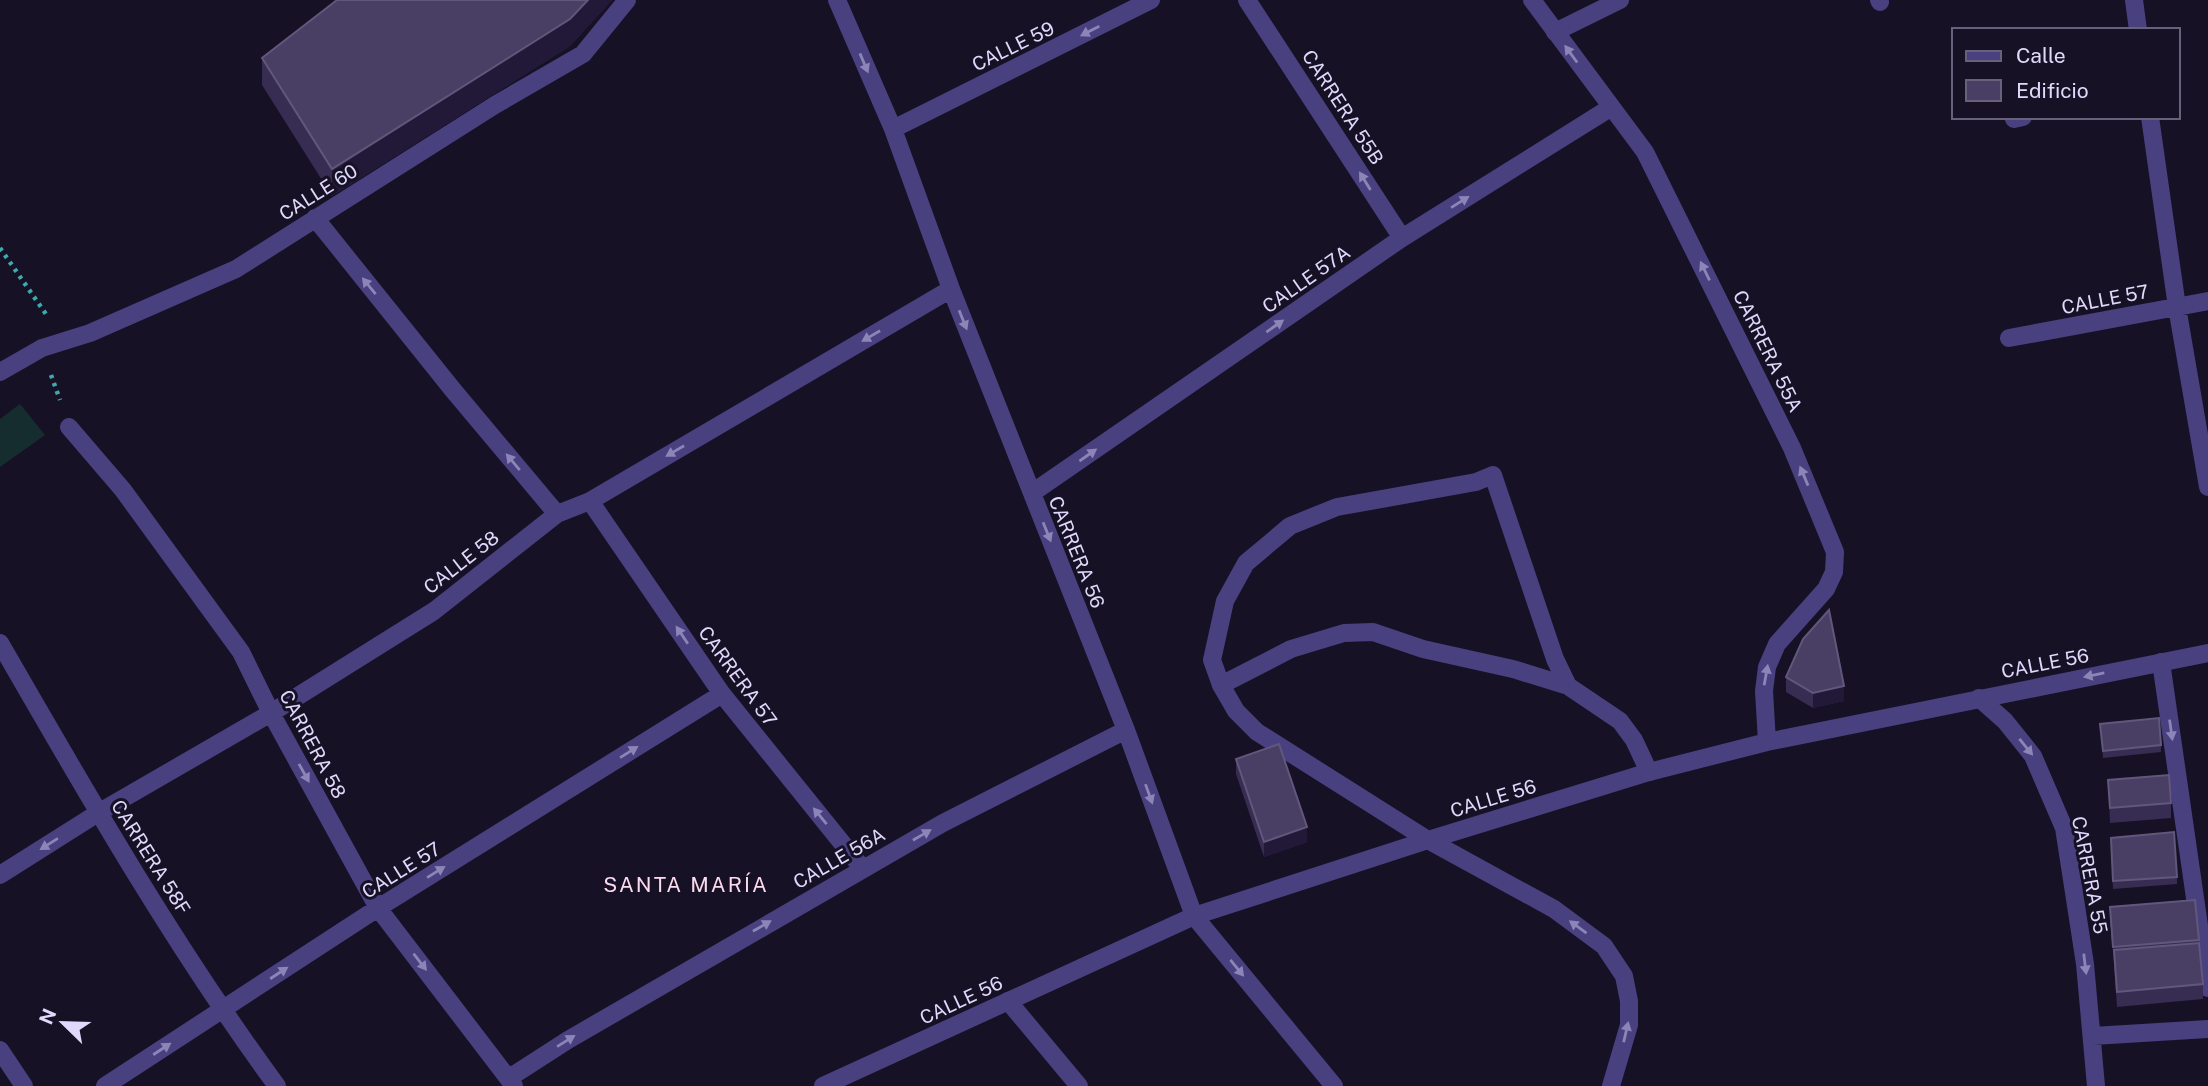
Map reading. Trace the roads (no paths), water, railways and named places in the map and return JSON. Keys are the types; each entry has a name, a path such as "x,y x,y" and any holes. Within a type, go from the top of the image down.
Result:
{"street":[{"name":"CALLE 60","path":"0,372 42,348 90,333 236,269 495,105 583,54 627,0"},
{"name":"CARRERA 56","path":"837,0 893,129 951,289 1126,730 1194,916 1334,1086"},
{"name":"CALLE 59","path":"893,129 1152,0"},
{"name":"CARRERA 55B","path":"1247,0 1402,239"},
{"name":"CARRERA 55A","path":"1532,0 1645,152 1792,448 1835,552 1834,572 1826,589 1777,644 1767,667 1764,691 1767,743"},
{"path":"1555,32 1620,0"},
{"path":"2134,0 2138,28"},
{"name":"CALLE 57A","path":"1032,494 1402,239 1611,108"},
{"path":"2150,119 2177,307 2208,487"},
{"path":"315,218 557,514"},
{"name":"CALLE 58","path":"0,875 99,813 271,713 434,611 557,514 590,500 951,289"},
{"name":"CALLE 57","path":"2009,338 2208,301"},
{"name":"CARRERA 58","path":"69,427 123,490 242,652 271,713 378,908 511,1082"},
{"path":"1568,686 1555,659 1493,475 1476,482 1337,507 1290,526 1246,563 1224,601 1212,660 1221,685 1236,711 1257,732 1428,841 1554,909 1604,946 1624,976 1629,1001 1629,1025 1611,1086"},
{"name":"CARRERA 57","path":"590,500 722,694 863,869"},
{"path":"1221,685 1291,649 1345,633 1373,632 1423,649 1513,668 1568,686 1620,721 1634,740 1648,772"},
{"name":"CARRERA 58F","path":"0,643 99,813 222,1011 277,1086"},
{"name":"CALLE 56","path":"823,1086 1194,916 1648,772 1767,743 2208,653"},
{"path":"2161,662 2208,988"},
{"name":"CALLE 57","path":"105,1086 378,908 722,694"},
{"name":"CARRERA 55","path":"1979,698 2005,721 2033,756 2064,828 2085,964 2096,1086"},
{"name":"CALLE 56A","path":"511,1082 568,1040 943,823 1126,730"},
{"path":"1008,1001 1079,1086"},
{"path":"2093,1036 2208,1028"},
{"path":"0,1050 24,1086"}],"district":[{"name":"SANTA MARÍA","path":"686,885"}]}
